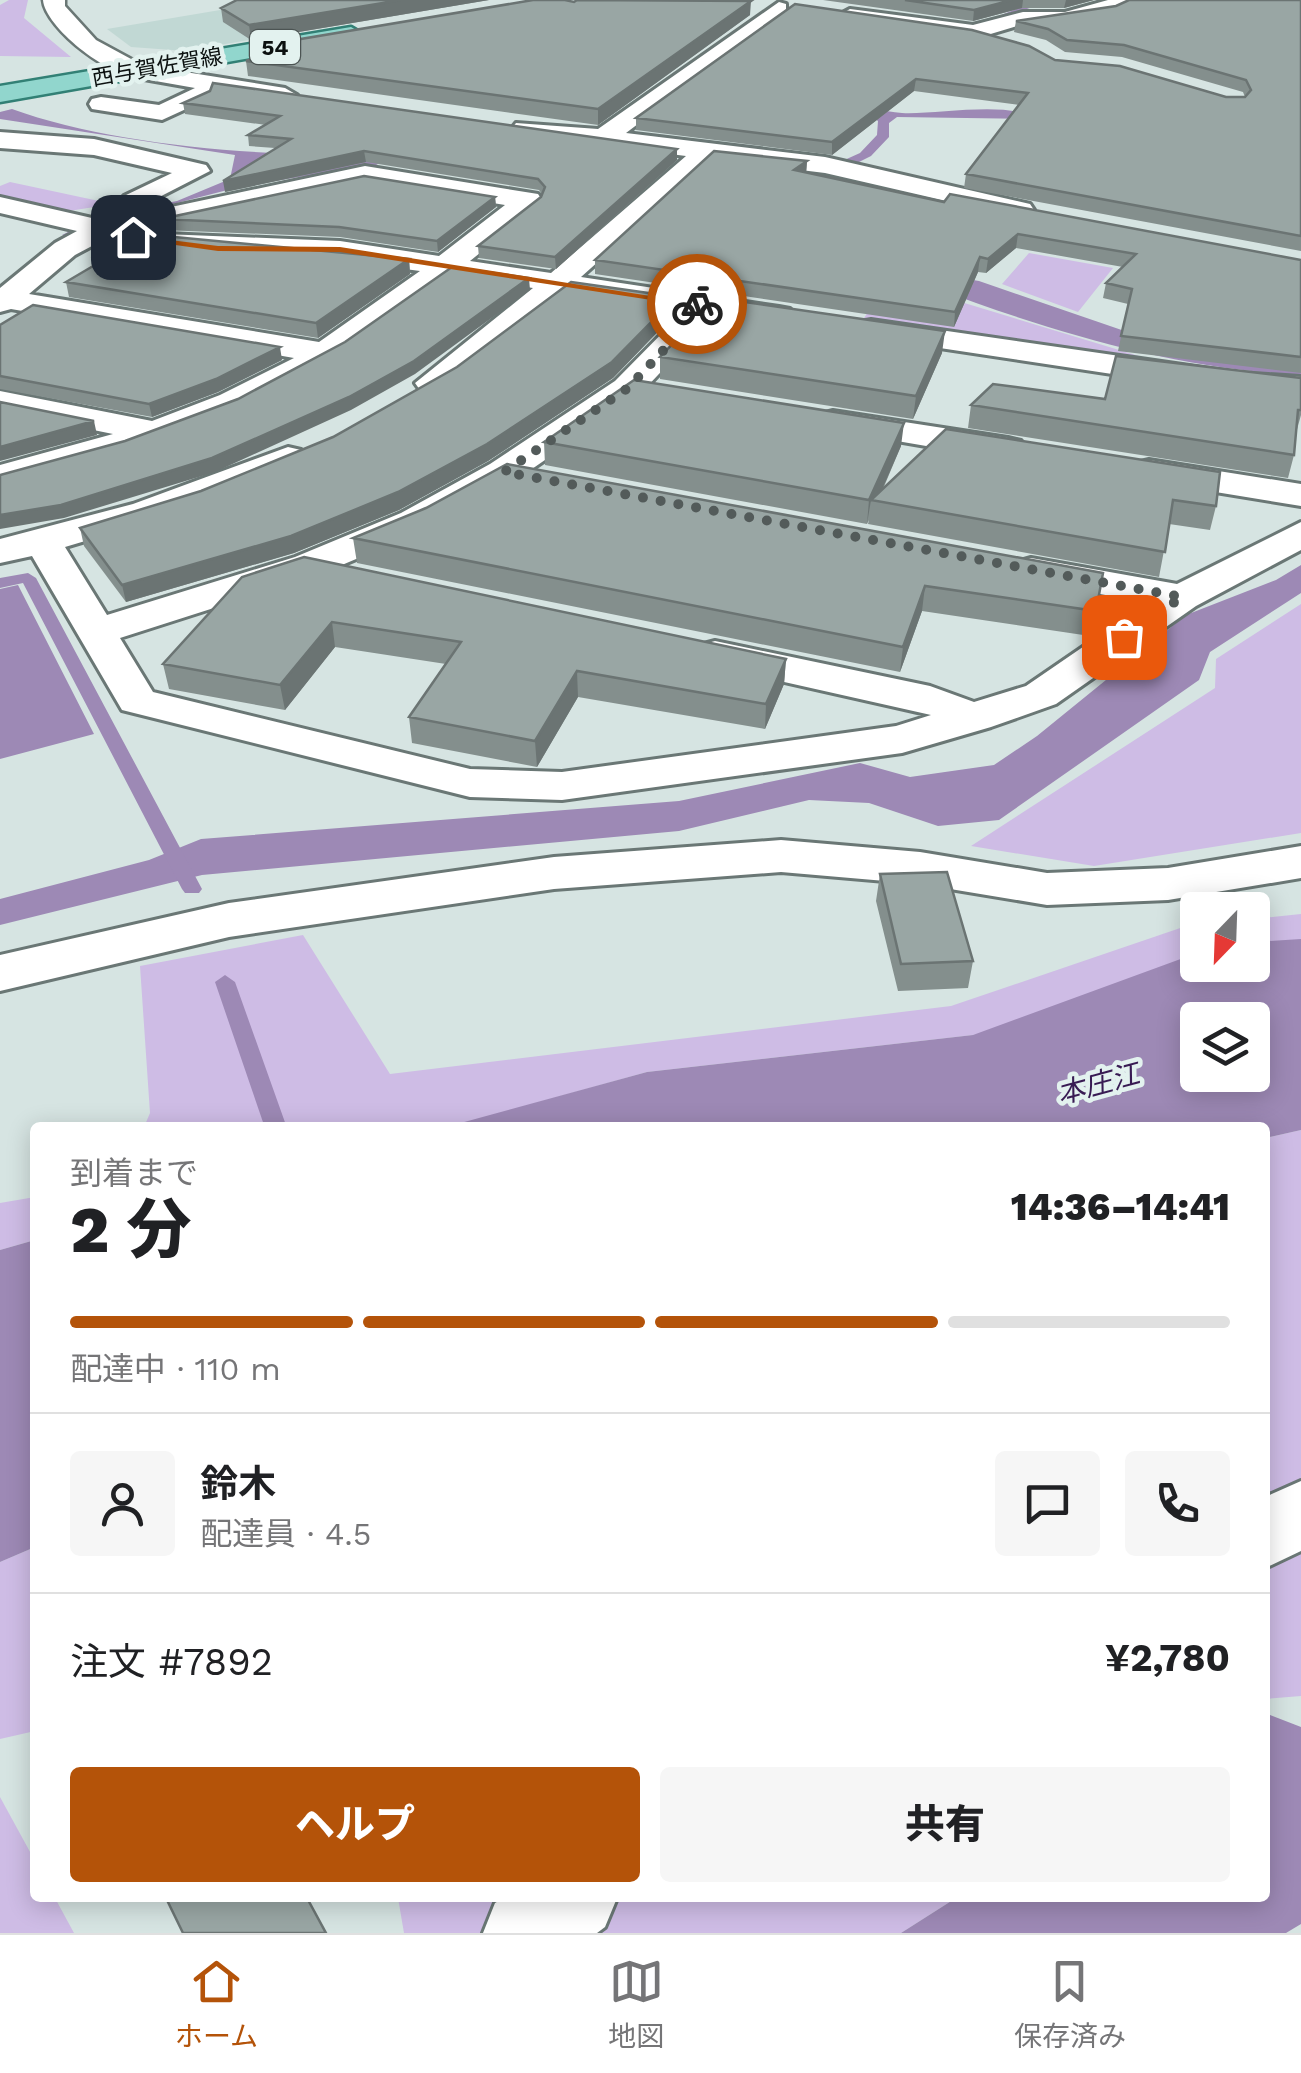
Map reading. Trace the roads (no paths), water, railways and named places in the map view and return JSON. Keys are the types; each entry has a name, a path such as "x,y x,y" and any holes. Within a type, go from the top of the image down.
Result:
{"main road":[{"name":"西与賀佐賀線","path":"0,94 377,30"}],"street":[{"path":"54,0 54,7 69,29 134,71 313,98"},
{"path":"974,32 1022,18 1065,18 1132,0"},
{"path":"744,4 801,7 974,32 1024,45"},
{"path":"604,138 801,7"},
{"path":"101,104 162,113 216,86"},
{"path":"507,125 826,165 1054,217"},
{"path":"0,140 94,148 197,170 132,203 73,223"},
{"path":"408,398 471,358 706,152"},
{"path":"0,234 365,174 528,200 357,332 266,386 86,456 0,476"},
{"path":"0,205 164,243 340,250 805,320"},
{"path":"2,301 65,249 73,223"},
{"path":"2,301 324,352"},
{"path":"99,631 310,565 414,521 504,472 628,388 706,305"},
{"path":"844,326 1238,383 1301,386"},
{"path":"628,388 666,394"},
{"path":"0,401 152,432"},
{"path":"800,416 1051,456"},
{"path":"0,551 44,542 183,497 326,441"},
{"path":"1108,465 1301,496"},
{"path":"504,472 553,482"},
{"path":"44,542 137,701 470,783 581,783 902,739 1042,695 1182,597 1301,534"},
{"path":"986,561 1182,597"},
{"path":"310,565 371,582"},
{"path":"680,647 930,700 975,718"},
{"path":"0,973 229,920 554,873 781,856 920,868 1048,889 1168,884 1301,862"},
{"path":"1270,1532 1301,1513"},
{"path":"525,1933 570,1902"}],"water":[{"path":"848,100 895,112 991,109 1023,113 1034,119 897,117 889,123 889,137 871,156 851,166 840,162 860,153 877,135 878,121"},
{"path":"12,109 101,133 205,148 309,154 402,151 376,165 243,186 107,221 97,217 177,201 230,179 235,155 0,119 0,112"},
{"path":"798,166 825,171 782,184 894,267 979,281 1177,349 1301,367 1301,375 1224,367 1072,334 924,284 708,195"},
{"path":"1301,565 1301,593 1210,652 1199,680 999,820 938,826 869,803 809,800 679,831 202,875 0,925 0,899 149,860 201,839 679,801 860,763 910,777 994,765 1037,736 1186,615 1276,580"},
{"path":"18,585 94,734 0,759 0,589"},
{"name":"本庄江","path":"1301,939 1301,1130 1270,1137 1270,1122 464,1122 647,1072 973,1035 1180,959 1180,982 1270,982 1270,941"},
{"path":"30,1241 30,1549 0,1562 0,1250"},
{"path":"1270,1715 1301,1727 1301,1924 1286,1933 901,1933 950,1902 1270,1902"}],"waterway":[{"path":"983,24 1045,0"},
{"path":"67,235 103,219"},
{"path":"0,583 28,578 192,889"},
{"path":"225,982 274,1122"}]}
